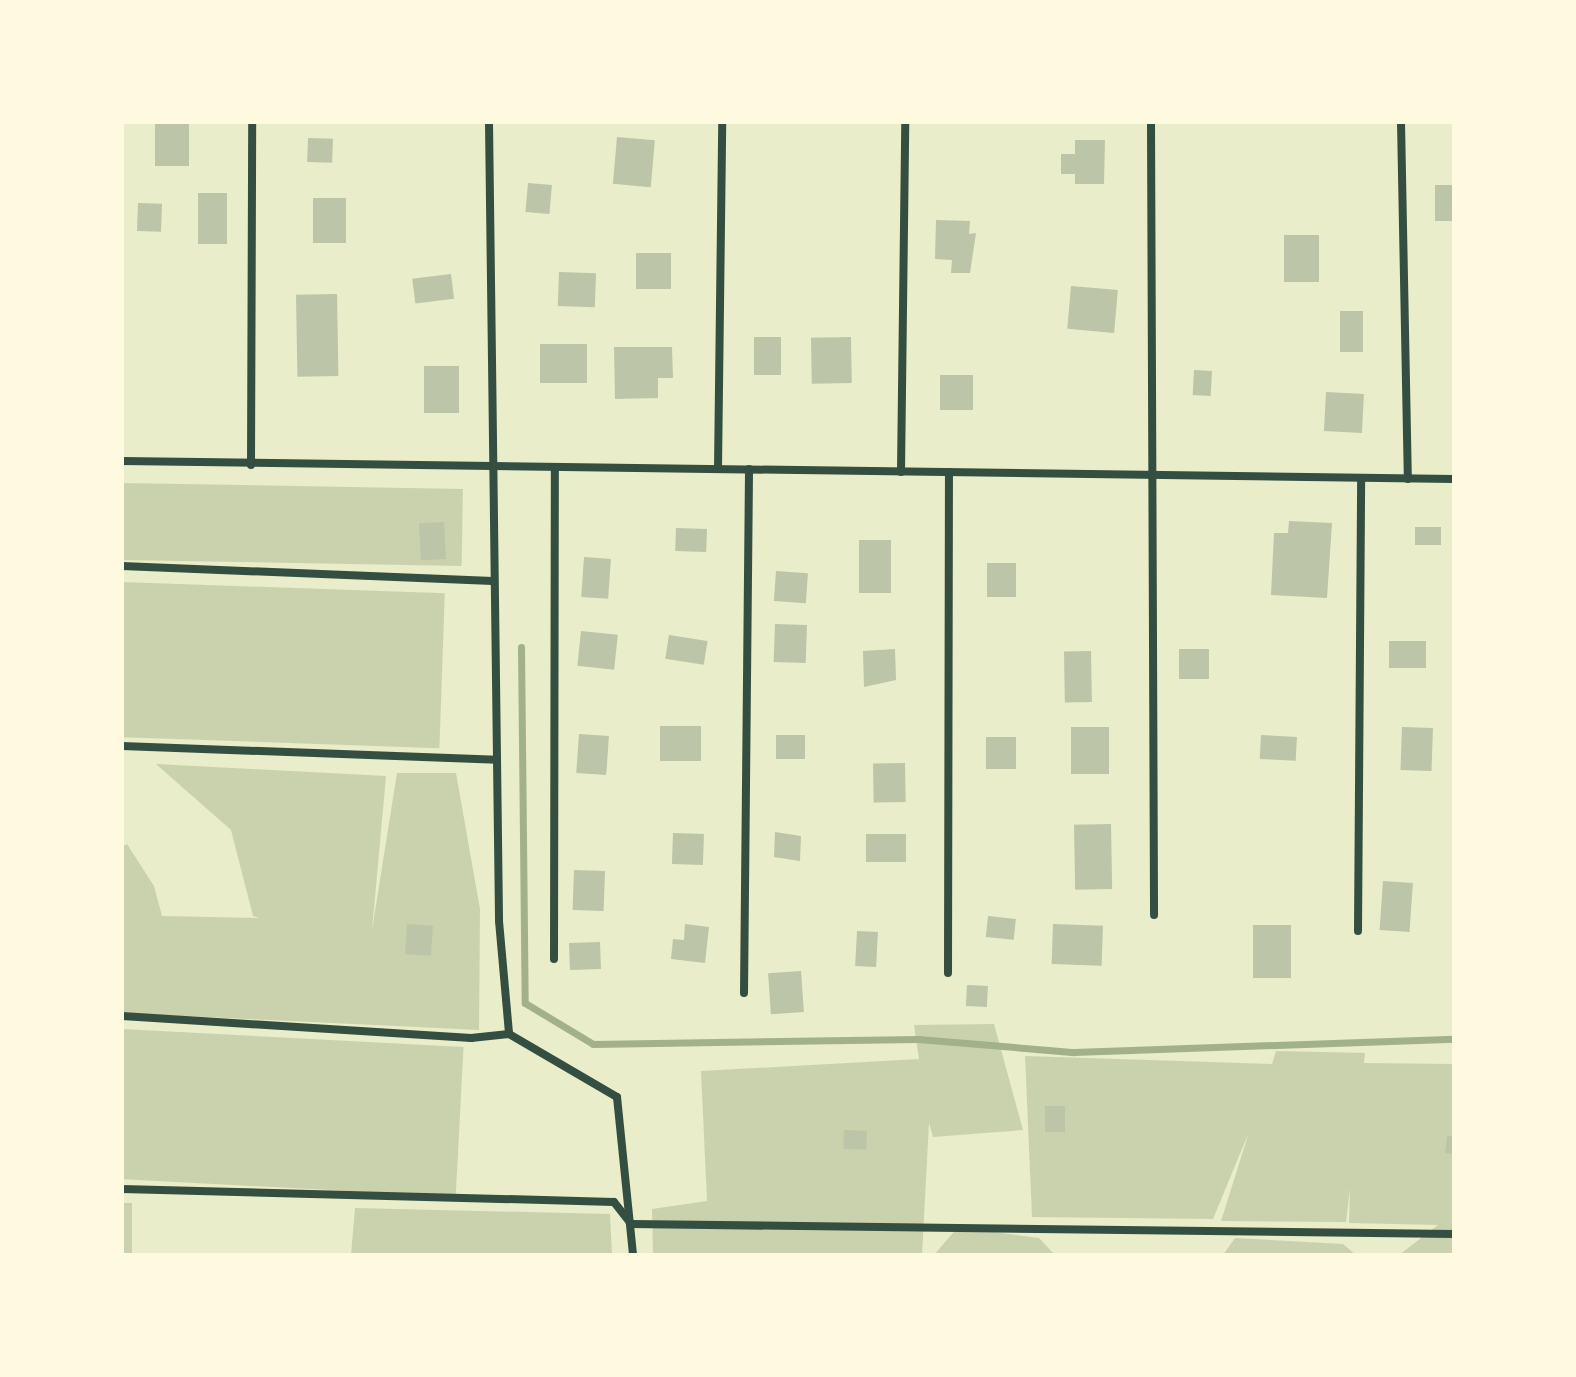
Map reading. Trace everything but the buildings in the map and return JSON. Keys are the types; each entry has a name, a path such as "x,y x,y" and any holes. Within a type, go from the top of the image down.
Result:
{"street":[{"path":"251,465 252,122"},
{"path":"489,122 499,921 509,1034"},
{"path":"718,469 722,122"},
{"path":"901,472 905,122"},
{"path":"1151,122 1154,915"},
{"path":"1401,122 1408,479"},
{"path":"122,461 492,469 749,469 1454,479"},
{"path":"554,959 555,469"},
{"path":"744,993 749,469"},
{"path":"948,973 949,472"},
{"path":"1358,931 1361,479"},
{"path":"122,566 493,581"},
{"path":"122,746 497,760"},
{"path":"122,1016 471,1038 509,1034 617,1097 633,1255"},
{"path":"122,1189 614,1202 631,1224"},
{"path":"631,1224 1454,1234"}],"green space":[{"path":"122,483 463,489 462,566 122,560"},
{"path":"122,582 445,593 439,748 122,737"},
{"path":"156,764 386,776 372,930 397,773 456,773 480,909 479,1030 122,1013 122,847 127,844 154,886 162,916 259,918 253,916 231,830"},
{"path":"994,1024 1023,1130 933,1137 929,1123 922,1255 653,1255 652,1209 707,1201 701,1071 919,1059 914,1025"},
{"path":"122,1029 464,1047 456,1197 122,1179"},
{"path":"1276,1051 1365,1053 1364,1063 1454,1064 1454,1255 1399,1255 1438,1225 1349,1223 1350,1188 1346,1222 1221,1221 1249,1132 1213,1219 1032,1217 1025,1056 1272,1064"},
{"path":"122,1203 132,1203 132,1255 122,1255"},
{"path":"355,1208 610,1214 612,1255 351,1255"},
{"path":"958,1227 1039,1238 1055,1255 934,1255"},
{"path":"1235,1238 1343,1244 1356,1255 1223,1255"}],"waterway":[{"path":"521,647 525,1003 593,1044 918,1039 1074,1052 1454,1039"}]}
